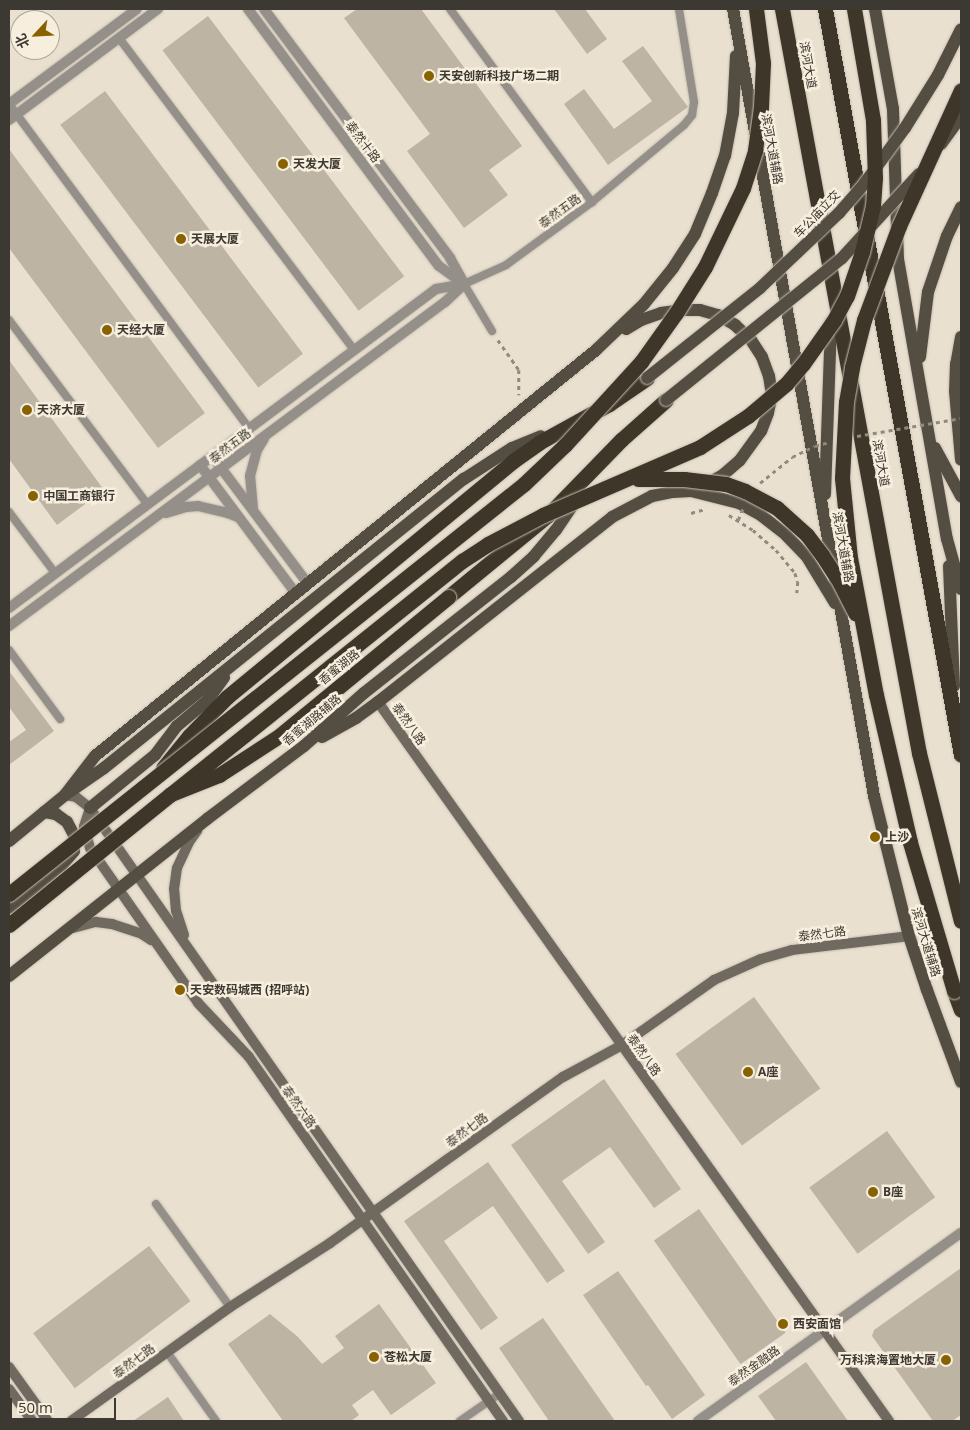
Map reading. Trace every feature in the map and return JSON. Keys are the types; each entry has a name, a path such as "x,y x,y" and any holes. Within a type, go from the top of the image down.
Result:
{"highway":[{"path":"9,894 524,484 566,445 640,362 676,313 705,267 742,188 755,150 761,107 763,63 756,9"},
{"name":"滨河大道","path":"782,9 919,752 961,921"},
{"path":"825,9 960,751"},
{"path":"172,794 462,562 488,544 543,515 622,482 700,446 748,416 786,384 819,343 847,296 869,229 875,178 873,120 854,9"},
{"path":"961,90 899,226 879,275 852,367 843,442 842,478 844,514 864,635 910,842 961,1010"},
{"path":"157,775 211,711 408,550 513,461 566,425 609,404 647,378"},
{"name":"香蜜湖路","path":"9,925 172,794 219,775 279,736 548,515 604,457 666,400"},
{"path":"622,482 659,478 704,480 746,491 778,508 807,536 822,555 840,583 864,635"}],"main road":[{"name":"滨河大道辅路","path":"733,9 874,796 909,936 961,1082"},
{"path":"875,9 894,109 898,259 947,539 961,589"},
{"path":"65,795 95,756 596,350 644,304 673,268 695,234 725,156 733,114 736,28"},
{"name":"车公庙立交","path":"647,378 760,288 839,213 864,184 905,128 938,75 961,29"},
{"path":"666,400 842,258 910,185 961,116"},
{"path":"919,375 928,292 947,236 961,207"},
{"path":"824,520 832,282"},
{"path":"596,350 641,320 683,310 700,310 718,315 735,325 750,340 762,357 769,376 772,394 768,413 760,431 745,454 723,475 691,491"},
{"path":"961,337 956,364 955,391 961,460"},
{"path":"9,841 65,795 104,768 464,479 512,448 566,425"},
{"path":"930,440 961,496"},
{"name":"香蜜湖路辅路","path":"9,976 207,819 304,746 364,694 534,556 556,530 604,457"},
{"path":"304,746 356,718 612,517 652,496 691,491 739,503 762,516 786,535 807,557 826,584 842,616"},
{"path":"947,539 954,689 960,751"},
{"path":"90,808 155,755 177,726 207,701 236,662"},
{"path":"9,908 62,866 74,851 74,834 68,822 56,814 44,812"}],"street":[{"path":"9,104 137,9"},
{"path":"13,117 158,9"},
{"name":"泰然十路","path":"248,9 439,266 464,284"},
{"name":"泰然十路","path":"264,9 450,258 464,284"},
{"name":"泰然五路","path":"9,608 436,289 464,284"},
{"name":"泰然五路","path":"9,626 445,302 464,284"},
{"path":"253,510 250,476 257,450 266,435"},
{"path":"212,456 308,584"},
{"path":"200,465 296,594"},
{"path":"155,517 180,508 198,506 225,512 240,518"},
{"name":"泰然八路","path":"378,702 889,1421"},
{"name":"泰然六路","path":"65,795 76,797 90,808 519,1421"},
{"name":"泰然六路","path":"90,808 84,827 86,842 198,1002 243,1048 504,1421"},
{"name":"泰然六路","path":"193,954 176,911 174,889 177,868 189,842 207,819"},
{"path":"63,933 81,925 96,922 112,924 142,934 157,944"},
{"name":"泰然七路","path":"71,1421 230,1307 363,1219 563,1077 622,1046 714,980 761,958 792,950 909,936"},
{"name":"泰然金融路","path":"698,1421 961,1233"},
{"path":"9,1367 48,1421"},
{"path":"9,1389 32,1421"}],"lane":[{"path":"450,9 592,202"},
{"name":"泰然五路","path":"464,284 506,265 592,202 684,125 692,115 694,102 678,9"},
{"path":"119,38 354,350"},
{"path":"9,104 13,117 249,428"},
{"name":"泰然十路","path":"464,284 492,331"},
{"path":"9,320 147,504"},
{"path":"9,512 55,573"},
{"path":"9,650 60,719"},
{"path":"156,1204 230,1307"},
{"path":"167,1352 216,1421"},
{"path":"460,1421 499,1394"}],"path":[{"path":"492,331 519,370 519,399"},
{"path":"691,513 699,509"},
{"path":"738,520 769,542 794,573 798,582 797,593"}],"building":[{"name":"天安创新科技广场二期","path":"357,9 421,9 522,146 489,170 508,195 464,228 407,151 430,134 344,18"},
{"path":"554,9 585,9 607,39 587,54"},
{"name":"天发大厦","path":"208,16 404,276 359,311 162,50"},
{"path":"643,46 688,107 608,165 564,104 584,89 614,129 652,101 622,61"},
{"name":"天展大厦","path":"105,91 303,354 258,387 60,125"},
{"name":"天经大厦","path":"9,149 205,413 158,448 9,248"},
{"name":"天济大厦","path":"9,360 104,490 57,525 9,459"},
{"path":"9,671 54,731 9,765 9,742 26,730 9,707"},
{"name":"A座","path":"754,997 820,1088 742,1145 676,1054"},
{"path":"604,1079 681,1189 654,1208 610,1147 562,1181 605,1242 588,1254 511,1145"},
{"name":"B座","path":"887,1131 935,1197 858,1254 809,1187"},
{"path":"488,1162 565,1271 547,1283 493,1206 444,1241 498,1318 481,1330 404,1221"},
{"path":"699,1209 786,1333 741,1364 654,1241"},
{"path":"149,1246 191,1301 75,1388 33,1333"},
{"path":"961,1268 961,1415 952,1421 933,1421 872,1336 874,1330"},
{"path":"618,1271 705,1395 672,1419 648,1385 646,1386 583,1295"},
{"name":"苍松大厦","path":"379,1304 436,1383 391,1415 373,1390 352,1405 359,1415 351,1421 283,1421 228,1344 270,1314 298,1337 322,1364 344,1348 335,1336"},
{"path":"543,1318 615,1421 549,1421 499,1348"},
{"path":"806,1362 848,1421 776,1421 758,1396"},
{"path":"168,1397 184,1421 133,1421"}],"place":[{"name":"天安创新科技广场二期","path":"429,76"},
{"name":"天发大厦","path":"283,164"},
{"name":"天展大厦","path":"181,239"},
{"name":"天经大厦","path":"107,330"},
{"name":"天济大厦","path":"27,410"},
{"name":"中国工商银行","path":"33,496"},
{"name":"上沙","path":"875,837"},
{"name":"天安数码城西 (招呼站)","path":"180,990"},
{"name":"A座","path":"748,1072"},
{"name":"B座","path":"873,1192"},
{"name":"西安面馆","path":"783,1324"},
{"name":"苍松大厦","path":"374,1357"},
{"name":"万科滨海置地大厦","path":"946,1360"}]}
